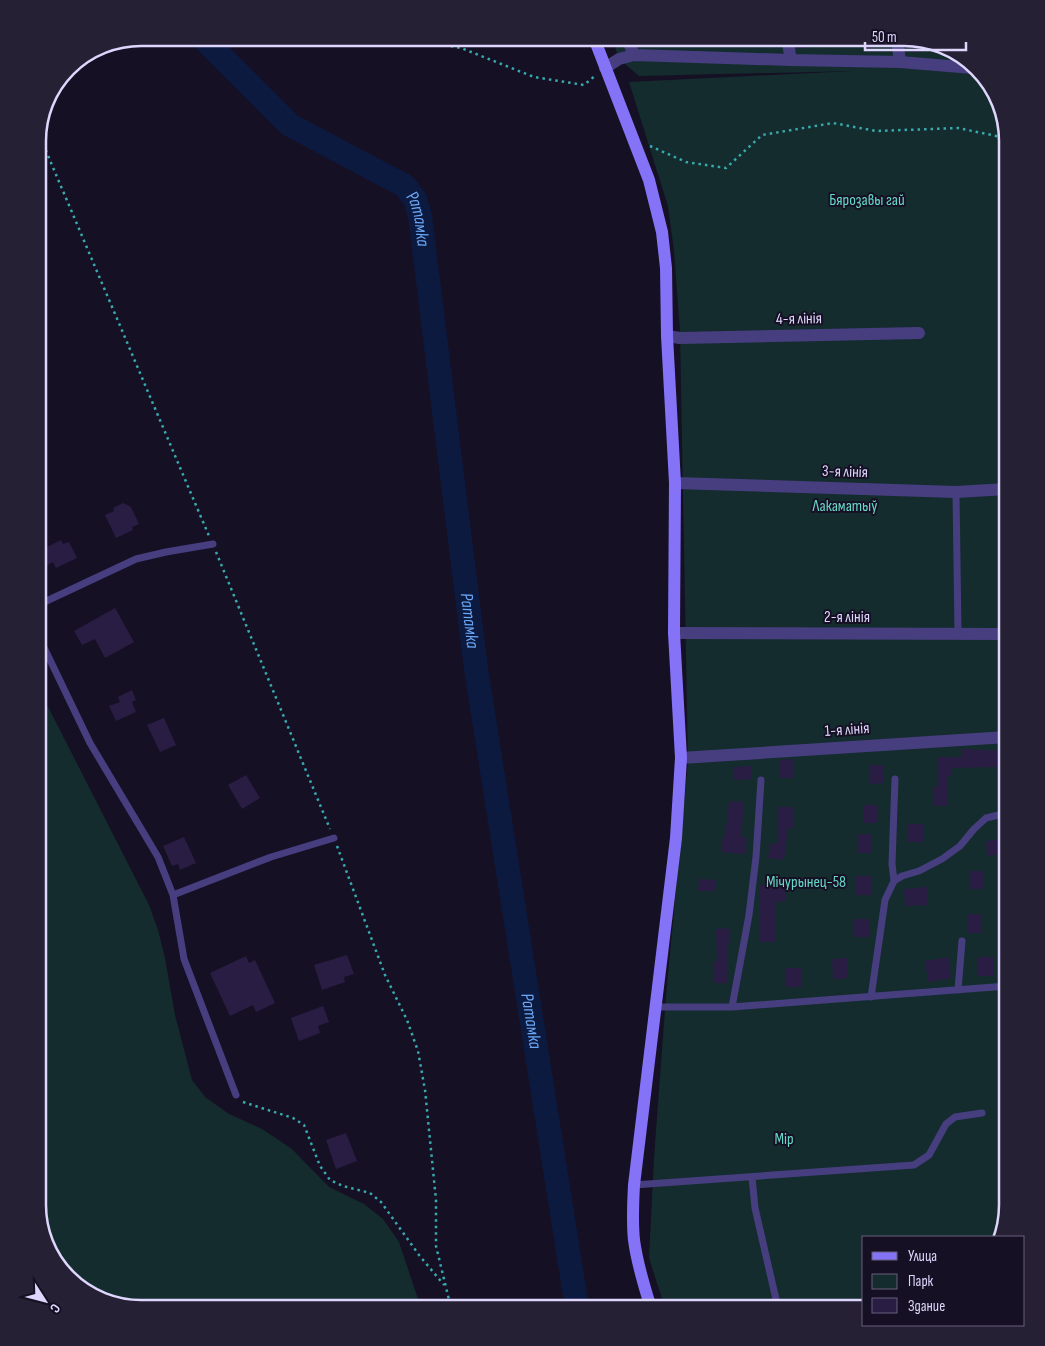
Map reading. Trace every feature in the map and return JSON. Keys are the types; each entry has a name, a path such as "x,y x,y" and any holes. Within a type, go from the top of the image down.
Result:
{"street":[{"path":"597,46 649,180 662,232 674,337 679,484 680,633 685,757 634,1185 632,1216 634,1242 649,1300"},
{"path":"630,46 634,55"},
{"path":"788,46 791,60"},
{"path":"897,46 900,62"},
{"path":"605,68 619,59 634,55 900,62 962,67"},
{"name":"4-я лінія","path":"674,337 919,333"},
{"name":"3-я лінія","path":"679,484 956,492 999,490"},
{"name":"2-я лінія","path":"680,633 999,634"},
{"name":"1-я лінія","path":"685,757 999,738"}],"lane":[{"path":"956,492 958,633"},
{"path":"46,601 136,559 213,544"},
{"path":"46,652 90,744 158,857 173,895 184,959 236,1095"},
{"path":"894,882 892,864 895,779"},
{"path":"732,1008 749,915 756,857 761,780"},
{"path":"871,997 885,900 894,882 902,876 919,871 942,859 960,846 986,818 999,815"},
{"path":"173,895 271,857 334,838"},
{"path":"958,990 962,941"},
{"path":"655,1007 732,1008 999,987"},
{"path":"634,1185 914,1165 929,1155 946,1124 955,1117 982,1113"},
{"path":"752,1177 757,1216 776,1300"}],"path":[{"path":"450,46 461,48 534,77 584,86 605,68"},
{"path":"633,138 686,162 726,168 762,135 833,123 876,131 958,128 999,137"},
{"path":"46,151 213,544 334,838 384,976 407,1020 418,1051 425,1090 436,1200 436,1246 448,1300"},
{"path":"236,1095 244,1102 293,1118 304,1125 320,1166 330,1180 343,1186 370,1193 381,1202 444,1286"}],"green space":[{"path":"615,46 910,46 928,49 951,59 975,79 989,99 997,123 999,135 998,1217 994,1236 862,1236 862,1300 662,1300 649,1258 666,996 688,762 680,331 674,251 668,206 629,82 853,71 639,76 619,59"},
{"path":"46,703 149,905 165,958 175,1015 192,1080 205,1097 229,1114 262,1129 292,1149 329,1187 364,1204 383,1219 399,1242 418,1300 129,1299 111,1295 89,1284 62,1257 49,1229 46,1204"}],"building":[{"path":"798,46 812,46 799,49"},
{"path":"865,46 878,46 866,49"},
{"path":"913,46 929,50 914,53"},
{"path":"123,503 131,507 139,524 132,527 133,530 116,538 105,515 114,511 113,508"},
{"path":"61,540 63,544 69,542 77,558 56,568 53,562 46,566 46,548"},
{"path":"115,608 134,642 105,658 95,639 82,645 74,631"},
{"path":"132,690 136,700 132,702 136,712 116,721 109,706 120,702 118,697"},
{"path":"164,718 176,745 160,752 147,725"},
{"path":"962,749 999,751 999,769 996,769 996,767 952,768 952,776 948,776 948,806 934,806 934,787 937,787 937,757 962,757"},
{"path":"793,759 793,778 779,778 779,760"},
{"path":"870,765 884,765 884,783 870,784"},
{"path":"751,766 752,779 734,780 733,767"},
{"path":"246,775 260,798 242,809 228,785"},
{"path":"729,801 744,802 741,837 747,838 745,854 721,852"},
{"path":"864,805 878,805 878,823 864,823"},
{"path":"778,807 794,807 794,828 788,828 784,860 768,858 770,843 777,844"},
{"path":"908,824 923,824 923,842 908,842"},
{"path":"858,834 872,834 872,853 858,853"},
{"path":"184,837 196,863 180,870 178,864 172,866 163,846"},
{"path":"999,840 999,855 987,856 986,841"},
{"path":"969,871 984,871 984,889 969,889"},
{"path":"856,876 872,876 872,895 856,895"},
{"path":"699,879 715,880 715,891 698,891"},
{"path":"786,884 786,901 776,902 776,942 760,942 760,885"},
{"path":"927,887 928,905 905,906 904,889"},
{"path":"967,914 981,914 981,933 967,933"},
{"path":"854,919 869,919 869,937 854,937"},
{"path":"730,928 728,983 713,983 713,961 717,961 716,929"},
{"path":"347,955 354,974 344,977 345,982 322,990 314,965"},
{"path":"246,956 249,963 255,960 275,1003 256,1012 253,1005 230,1016 210,973"},
{"path":"948,957 951,978 928,982 925,961"},
{"path":"978,957 993,957 993,976 978,976"},
{"path":"847,958 848,978 833,979 832,959"},
{"path":"785,968 802,968 802,987 785,987"},
{"path":"323,1006 329,1022 318,1026 320,1033 299,1041 291,1018"},
{"path":"346,1133 357,1161 336,1169 326,1140"}],"waterway":[{"name":"Ратамка","path":"211,46 290,125 405,186 415,199 420,216 476,669 576,1300"}],"park label":[{"name":"Бярозавы гай","path":"867,200"},
{"name":"Лакаматыў","path":"845,506"},
{"name":"Мічурынец-58","path":"806,882"},
{"name":"Мір","path":"784,1139"}]}
